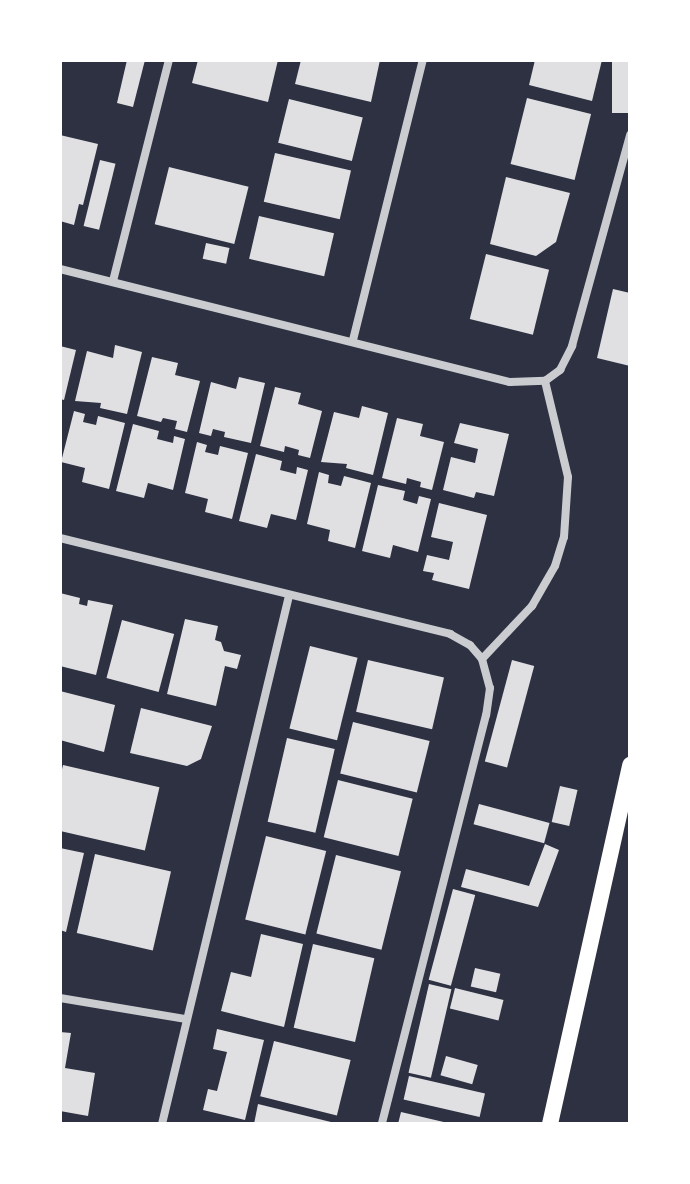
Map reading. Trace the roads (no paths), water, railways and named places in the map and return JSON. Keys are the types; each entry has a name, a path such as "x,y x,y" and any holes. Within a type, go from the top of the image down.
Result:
{"main road":[{"path":"550,1124 630,765"}],"street":[{"path":"113,281 169,60"},
{"path":"353,340 423,60"},
{"path":"60,269 353,340 510,382 545,381 560,370 572,346 630,135"},
{"path":"482,659 532,606 555,566 564,537 568,477 545,381"},
{"path":"60,538 450,634 470,645 482,659 490,688 486,715 382,1124"},
{"path":"162,1124 289,596"},
{"path":"60,998 186,1019"}]}
